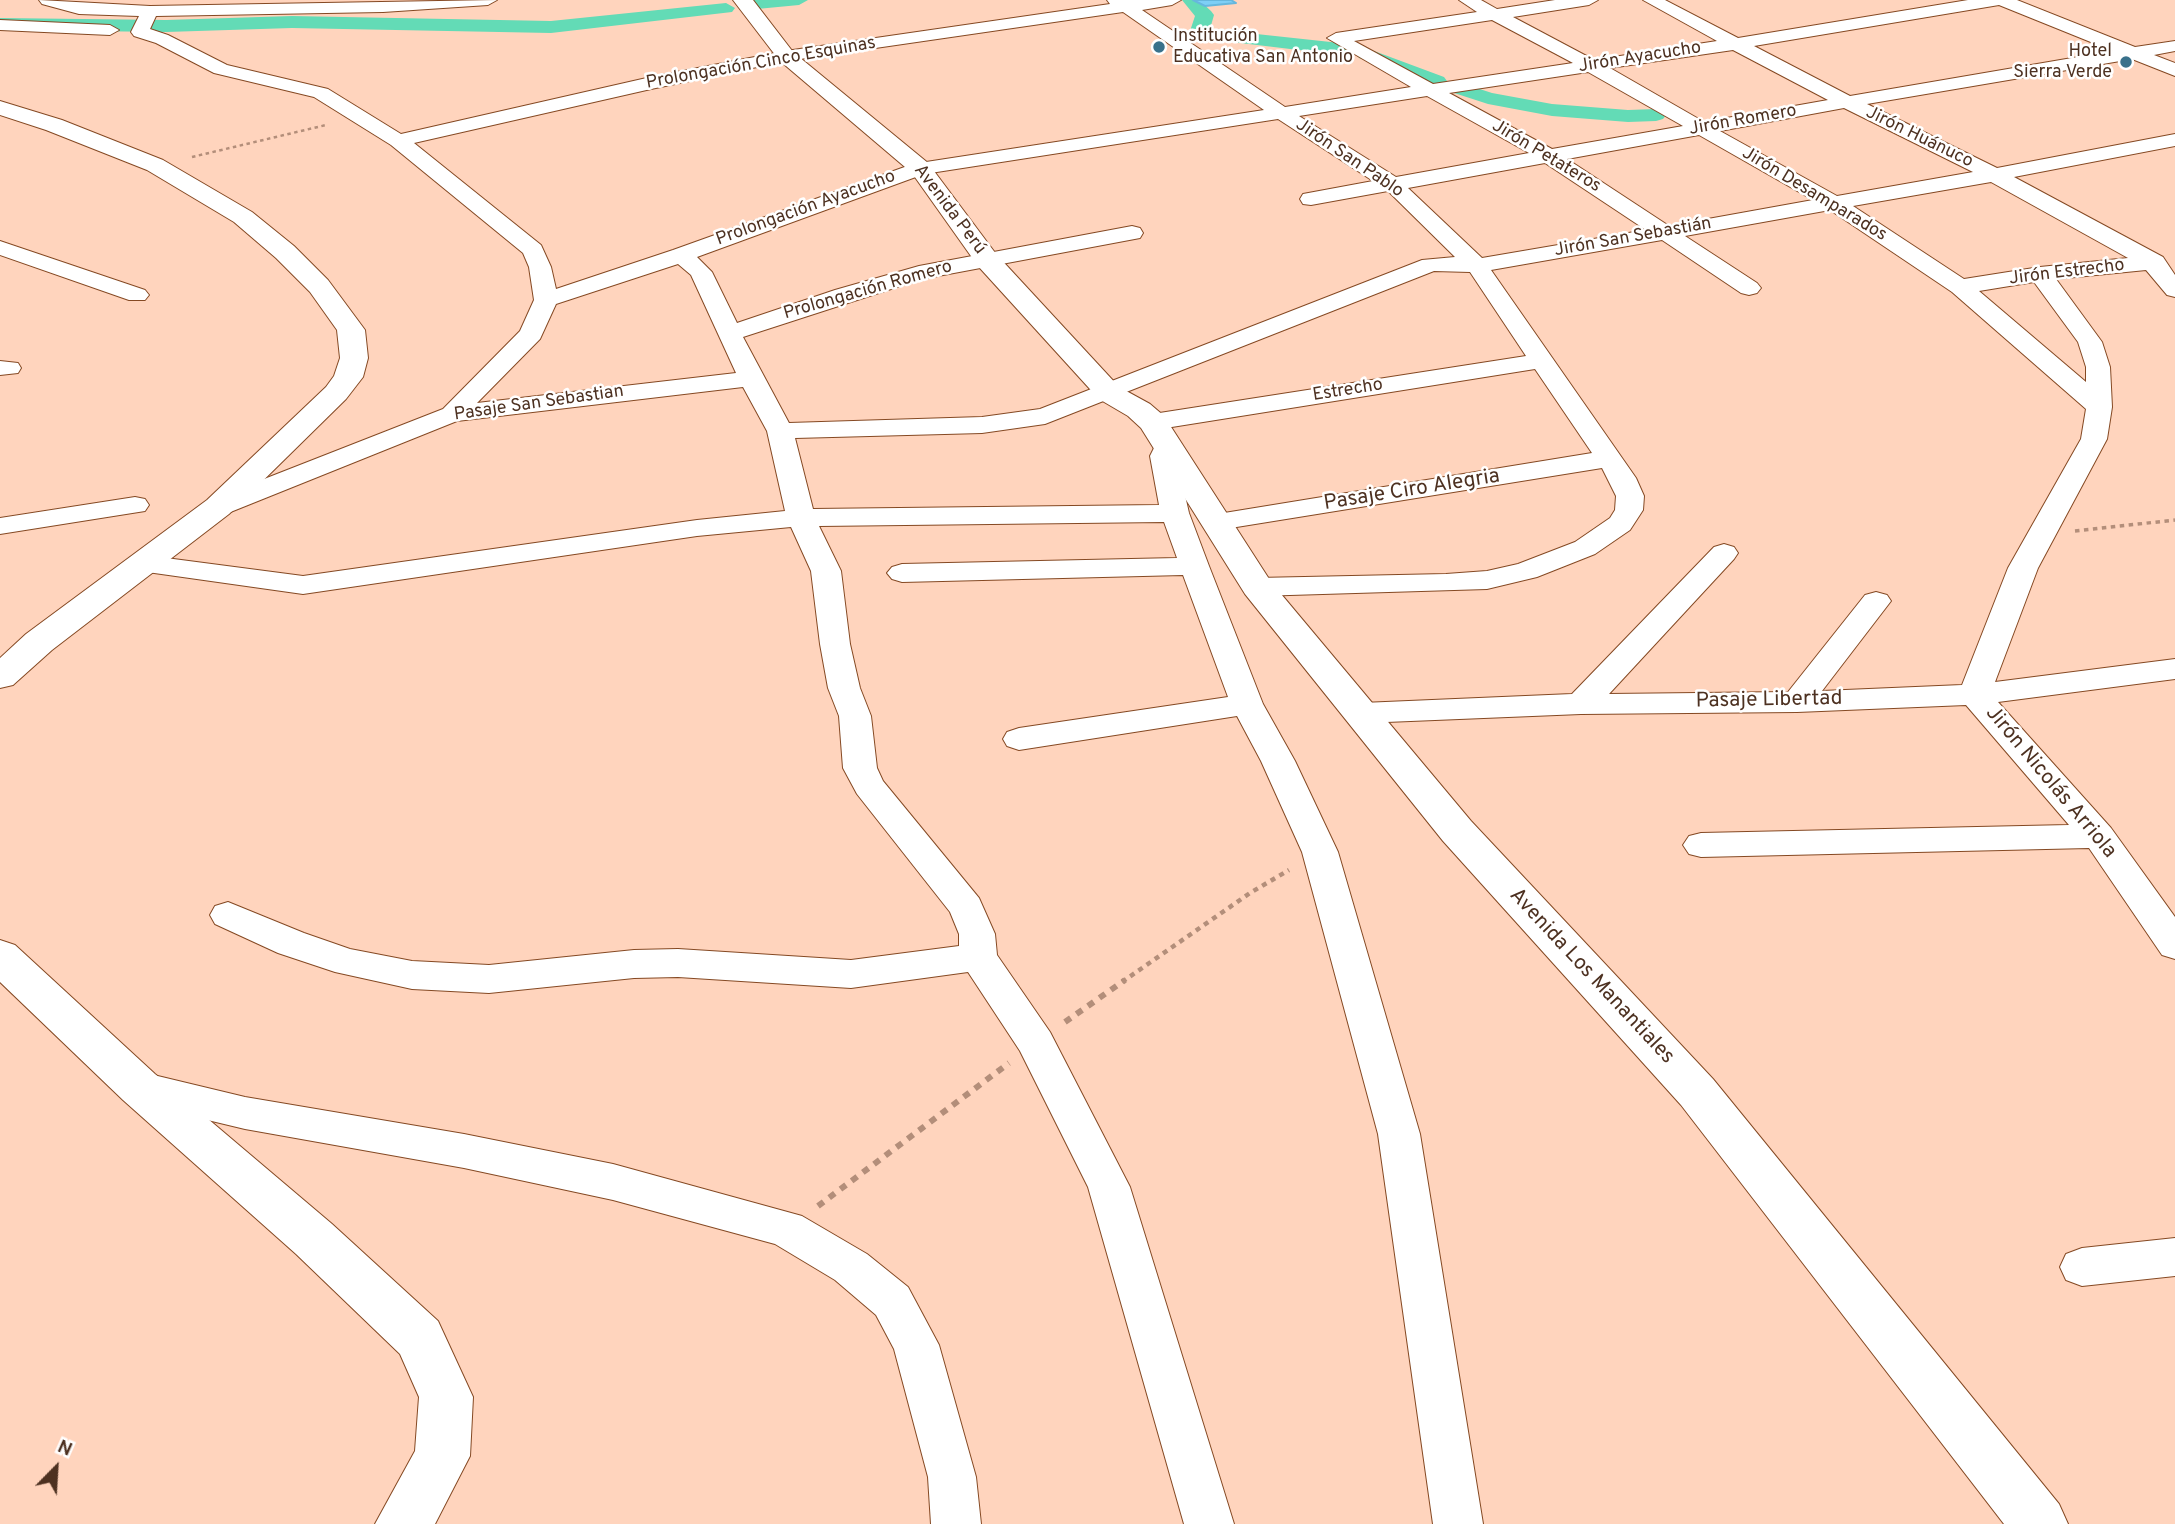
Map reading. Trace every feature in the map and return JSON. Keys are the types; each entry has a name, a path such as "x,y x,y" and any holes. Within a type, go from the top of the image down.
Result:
{"street":[{"path":"48,0 144,22 162,39 221,69 321,93 398,141 533,250 540,267 546,300 531,334 452,414"},
{"path":"0,25 144,22 488,0"},
{"name":"Avenida Perú","path":"743,0 786,56 920,168 987,260 1109,393 1139,410 1161,433"},
{"name":"Prolongación Cinco Esquinas","path":"398,141 651,83 786,56 1121,3 1172,0"},
{"name":"Jirón Desamparados","path":"1468,0 1590,65 1833,203 1960,287 2099,407"},
{"path":"1495,14 1589,0"},
{"name":"Jirón Huánuco","path":"1652,0 1847,102 2164,261 2175,290"},
{"path":"2001,0 2175,71"},
{"name":"Jirón Ayacucho","path":"1281,113 2001,0"},
{"name":"Jirón San Pablo","path":"1121,3 1281,113 1393,185 1477,266 1630,496 1629,510 1620,523 1585,548 1557,561 1487,580 1257,587"},
{"name":"Jirón Petateros","path":"1495,14 1336,38 1549,156 1749,288"},
{"name":"Jirón Romero","path":"1311,199 2175,46"},
{"path":"0,108 54,125 155,165 243,217 285,252 319,286 351,330 354,358 348,377 336,393 218,507 39,642 0,677"},
{"name":"Prolongación Ayacucho","path":"546,300 681,255 920,168 1281,113"},
{"name":"Jirón San Sebastián","path":"780,431 982,425 1045,416 1430,265 1477,266 1994,175 2175,139"},
{"name":"Prolongación Romero","path":"730,333 919,273 1132,233"},
{"path":"4,252 137,295"},
{"path":"681,255 701,272 751,379 780,431 801,518 826,571 835,644 844,688 855,716 860,768 869,786 966,907 977,934 978,957 1036,1043 1109,1186 1209,1524"},
{"name":"Jirón Estrecho","path":"1960,287 2040,274 2164,261"},
{"name":"Jirón Nicolás Arriola","path":"2040,274 2090,342 2098,367 2099,407 2094,439 2024,568 1974,695 2099,836 2175,945"},
{"name":"Estrecho","path":"1161,433 1542,361"},
{"name":"Pasaje San Sebastian","path":"218,507 452,414 751,379"},
{"path":"1161,433 1175,513 1194,566 1247,704 1279,761 1320,852 1399,1134 1458,1524"},
{"name":"Avenida Los Manantiales","path":"1161,433 1257,587 1457,831 1697,1092 2039,1524"},
{"name":"Pasaje Ciro Alegria","path":"1218,522 1607,460"},
{"path":"0,526 135,505"},
{"path":"143,564 303,585 698,528 801,518 1175,513"},
{"path":"1581,704 1724,553"},
{"path":"902,573 1194,566"},
{"path":"1797,702 1877,601"},
{"name":"Pasaje Libertad","path":"1362,713 1581,704 1797,702 1974,695 2175,669"},
{"path":"1019,739 1247,704"},
{"path":"1701,845 2099,836"},
{"path":"228,915 291,943 348,962 412,975 489,979 634,964 678,963 851,974 978,957"},
{"path":"0,956 139,1087 314,1239 419,1338 446,1397 442,1456 404,1524"},
{"path":"139,1087 245,1114 464,1150 613,1182 787,1229 851,1267 892,1301 916,1345 952,1477 956,1524"},
{"path":"2082,1267 2175,1257"}],"path":[{"path":"155,165 361,117"},
{"path":"2040,535 2175,520"}],"building":[{"path":"1193,0 1231,0 1236,3 1205,6"}],"waterway":[{"path":"757,4 799,0"},
{"path":"1190,1 1205,15 1199,31 1206,34 1340,49"},
{"path":"0,24 166,26 292,22 506,28 551,27 726,8"},
{"path":"1366,54 1437,81"},
{"path":"1455,87 1488,98 1552,110 1628,116 1656,115"}],"place":[{"name":"Institución Educativa San Antonio","path":"1159,47"},
{"name":"Hotel Sierra Verde","path":"2126,62"}]}
